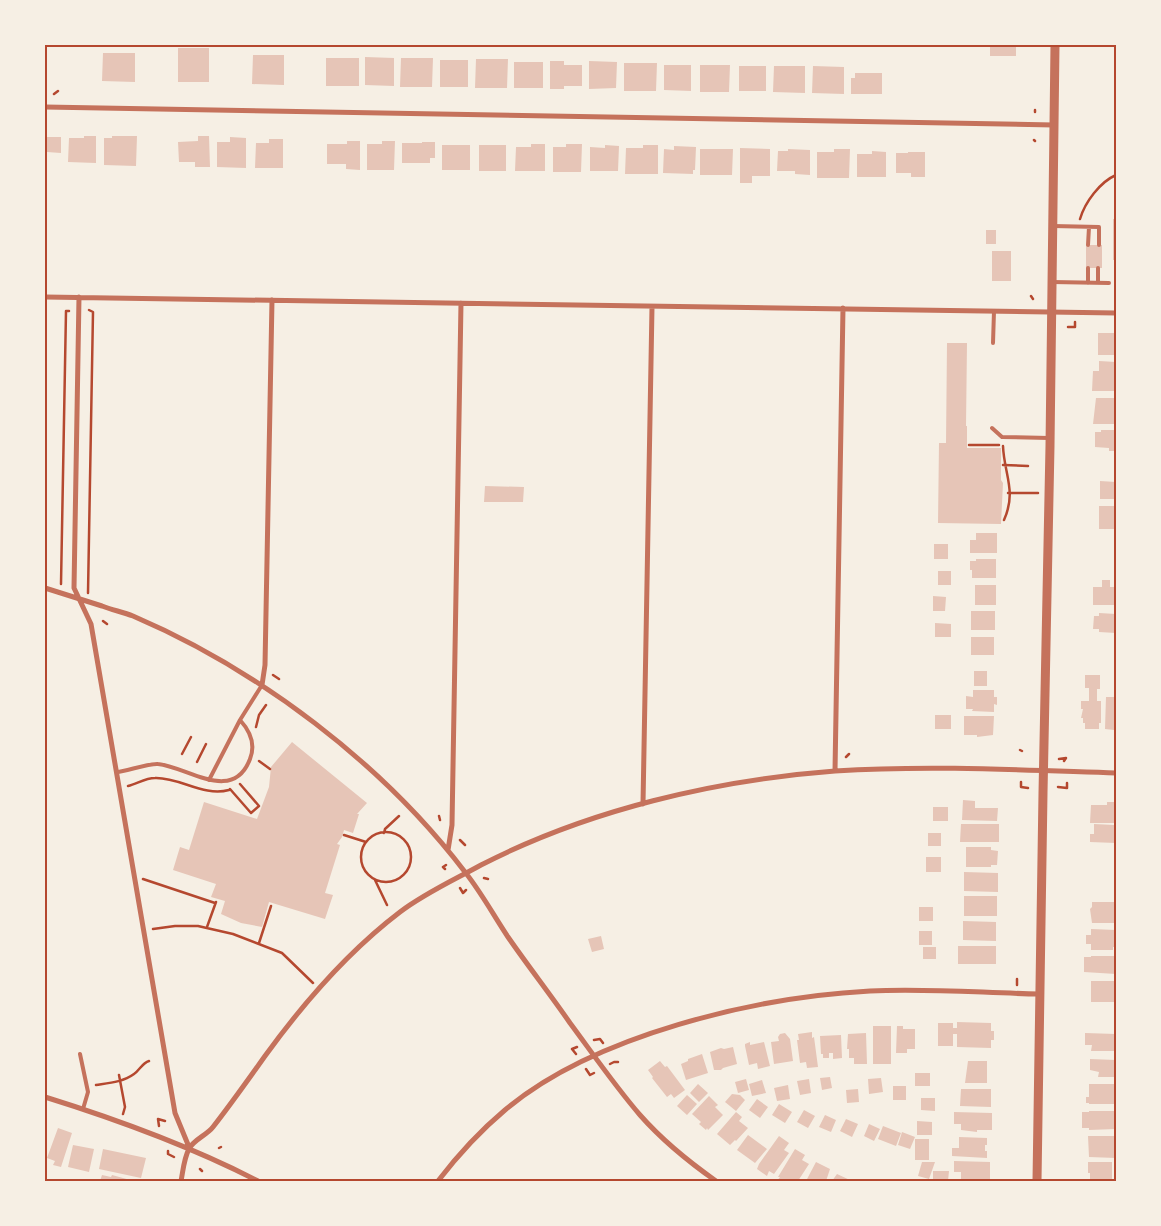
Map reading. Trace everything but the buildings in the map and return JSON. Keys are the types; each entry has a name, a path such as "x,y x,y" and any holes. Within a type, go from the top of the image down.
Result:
{"street":[{"path":"1037,1181 1055,45"},
{"path":"45,108 1054,125"},
{"path":"45,297 1116,313"},
{"path":"80,297 74,588 91,624 175,1113 189,1147 181,1181"},
{"path":"262,685 266,655 272,300"},
{"path":"448,850 452,824 462,303"},
{"path":"643,804 652,307"},
{"path":"835,772 843,308"},
{"path":"45,588 130,615 214,656 262,685 329,734 363,763 395,793 448,850 594,1056 641,1116 672,1146 716,1181"},
{"path":"189,1147 211,1130 290,1021 372,935 402,911 433,890 528,843 585,822 643,804 742,782 835,772 887,769 1116,773"},
{"path":"438,1181 456,1157 479,1133 506,1109 535,1088 594,1056 700,1019 795,999 871,991 927,990 1039,994"},
{"path":"45,1097 189,1147 258,1181"}],"lane":[{"path":"1053,226 1099,227 1099,245"},
{"path":"1088,245 1089,227"},
{"path":"1088,268 1088,282"},
{"path":"1098,268 1098,283"},
{"path":"1052,282 1109,283"},
{"path":"993,343 994,311"},
{"path":"992,428 1002,437 1050,438"},
{"path":"210,780 240,720 262,685"},
{"path":"116,772 157,764 210,780 223,781 234,777 240,773 249,761 253,745 247,727 240,720"},
{"path":"80,1054 88,1092 83,1109"}],"path":[{"path":"54,94 58,91"},
{"path":"1079,227 1081,216 1097,189 1116,175"},
{"path":"88,593 93,312 89,310"},
{"path":"61,584 66,311"},
{"path":"1068,327 1075,327 1075,322"},
{"path":"1003,444 1004,465 1010,484 1008,509 1004,520"},
{"path":"1004,465 1028,466"},
{"path":"1009,493 1036,493"},
{"path":"103,621 106,624"},
{"path":"273,675 279,679"},
{"path":"182,754 191,737"},
{"path":"197,762 206,744"},
{"path":"846,757 849,754"},
{"path":"257,758 270,769"},
{"path":"1059,759 1066,758 1064,761"},
{"path":"228,786 251,813 259,806 239,782"},
{"path":"1021,782 1021,787 1028,788"},
{"path":"1058,787 1067,788 1067,782"},
{"path":"384,833 385,829 399,816"},
{"path":"375,880 394,880 404,873 410,862 409,849 402,838 384,833 371,837 366,842 361,854 361,860 366,872 375,880 388,906"},
{"path":"344,835 366,842"},
{"path":"460,840 465,845"},
{"path":"445,869 443,866 446,865"},
{"path":"484,878 488,879"},
{"path":"146,880 215,903 207,927"},
{"path":"460,888 463,894 466,890"},
{"path":"259,943 271,906"},
{"path":"153,930 175,926 207,927 259,943 288,957 311,982"},
{"path":"1017,979 1017,984"},
{"path":"596,1040 600,1039 603,1043"},
{"path":"576,1054 572,1049 577,1047"},
{"path":"105,1083 120,1080 133,1074 149,1061"},
{"path":"587,1070 590,1075 594,1073"},
{"path":"119,1075 125,1107 123,1112"},
{"path":"159,1126 158,1119 165,1121"},
{"path":"168,1154 174,1157"}]}
